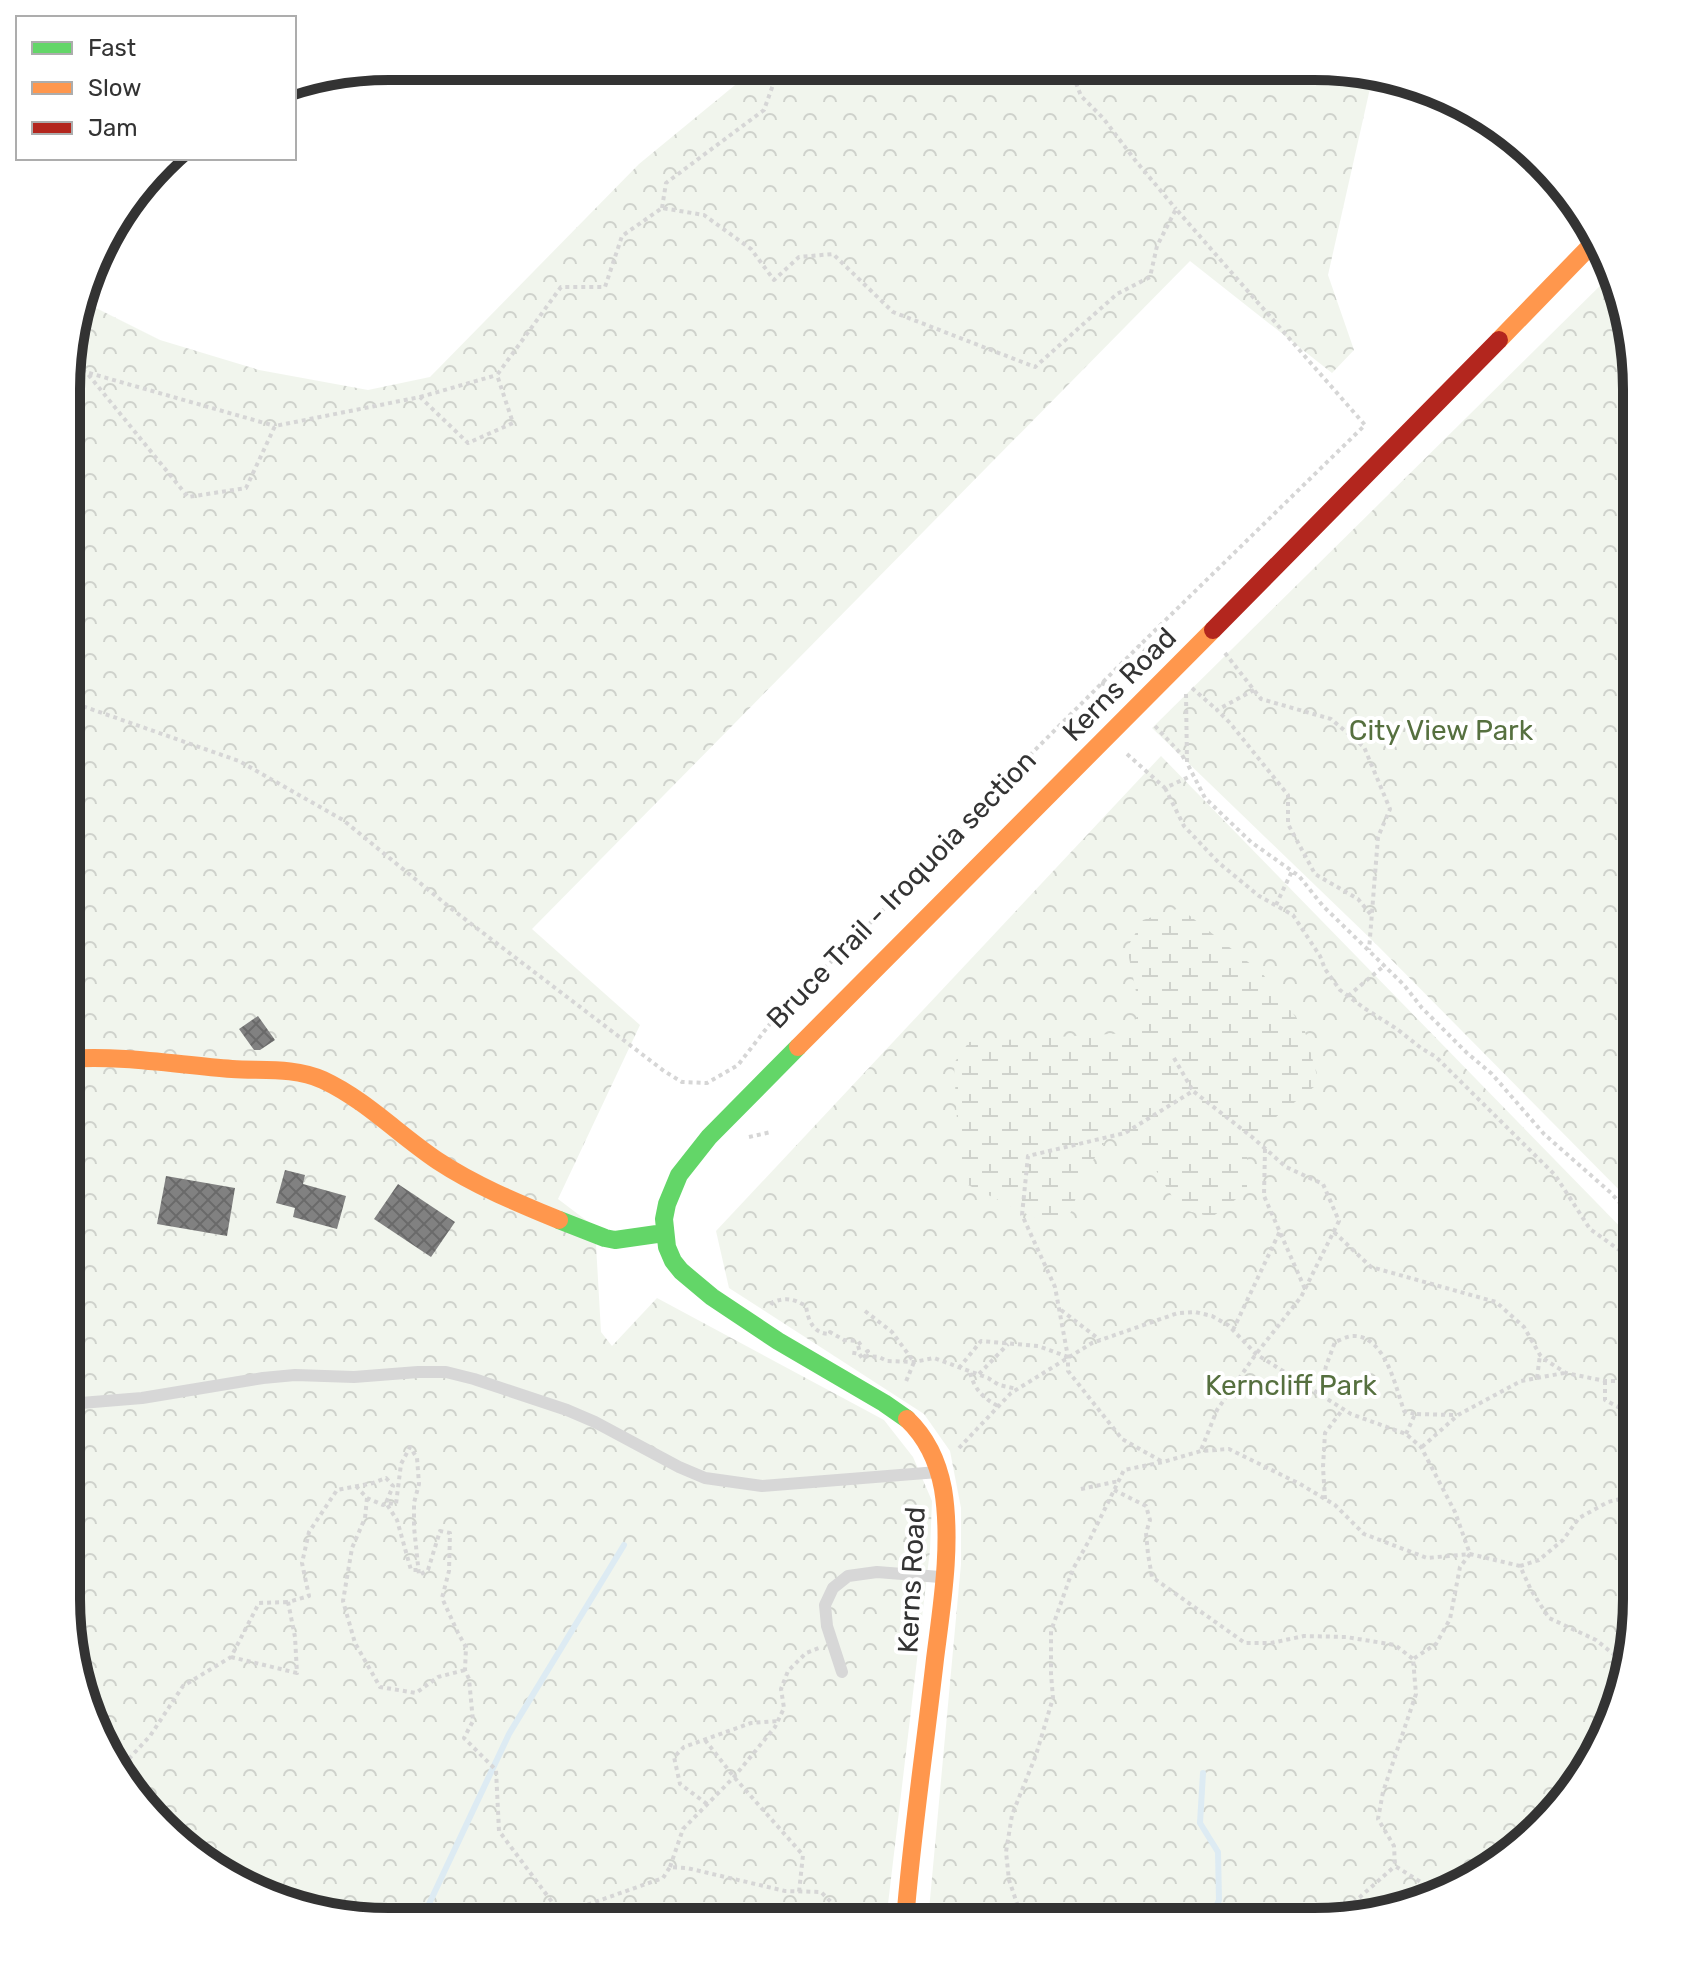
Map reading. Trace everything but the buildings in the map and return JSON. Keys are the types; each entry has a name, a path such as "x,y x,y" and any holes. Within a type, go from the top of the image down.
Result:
{"street":[{"name":"Kerns Road","path":"906,1908 944,1577 947,1536 939,1472 929,1446 901,1411 784,1347 685,1275 674,1263 664,1233 669,1196 682,1170 720,1126 1179,676 1210,633 1589,248"},
{"path":"80,1058 168,1061 228,1069 291,1071 318,1078 394,1125 426,1153 490,1190 605,1238 615,1240 664,1233"},
{"name":"Kerns Road","path":"638,1237 637,1226 646,1206 667,1177 682,1170"}],"lane":[{"path":"80,1403 142,1398 295,1375 354,1377 446,1372 567,1410 705,1478 762,1486 939,1472"},
{"path":"842,1672 827,1626 825,1605 833,1588 848,1576 877,1572 944,1577"}],"path":[{"path":"662,208 666,183 764,110 777,80"},
{"path":"87,373 275,426 420,397 497,375 561,287 605,287 622,236 662,208 704,215 751,249 774,280 799,257 833,254 893,312 1035,367 1117,294 1150,277 1157,246 1176,209 1103,118 1081,96 1075,80"},
{"name":"Bruce Trail - Iroquoia section","path":"80,705 239,761 343,820 453,910 664,1071 682,1082 707,1083 738,1065 773,1020 910,883 998,787 1365,425 1176,209"},
{"path":"81,369 188,497 246,488 275,426"},
{"path":"420,397 468,443 513,423 497,375"},
{"path":"1210,633 1261,699 1331,719 1364,747 1390,809 1378,837 1369,950"},
{"path":"1139,646 1179,676 1230,723 1288,795 1288,824 1315,874 1358,899 1372,916"},
{"path":"1179,676 1187,763"},
{"path":"1217,710 1254,690"},
{"path":"1150,721 1182,755 1205,798 1251,842 1299,876 1323,906 1385,965 1422,1008 1492,1074 1544,1134 1621,1205 1623,1202"},
{"path":"1120,747 1165,788 1184,826 1219,863 1259,896 1293,915 1340,990 1436,1057 1555,1175 1590,1229 1623,1253"},
{"path":"1165,788 1193,775"},
{"path":"1276,905 1292,871"},
{"path":"1348,996 1385,965"},
{"path":"1174,1058 1193,1091 1286,1167 1323,1184 1339,1221 1301,1297 1217,1410 1201,1451"},
{"path":"1163,1462 1122,1439 1068,1371 1055,1287 1022,1215 1028,1156 1125,1133 1193,1091"},
{"path":"1265,1149 1264,1196 1305,1289"},
{"path":"1233,1330 1280,1231"},
{"path":"1333,1232 1371,1267 1496,1302 1524,1327 1540,1355 1566,1373 1605,1381 1623,1381"},
{"path":"781,1299 792,1298 806,1306 808,1320 824,1335 830,1332 844,1340 858,1341 862,1347 855,1349 855,1357 861,1357 868,1351 862,1358 914,1362 934,1358 999,1385 1017,1389"},
{"path":"1059,1309 1100,1340"},
{"path":"865,1311 892,1332 914,1362"},
{"path":"939,1472 962,1444 1017,1389 1068,1357 1100,1340 1178,1313 1195,1312 1212,1316 1228,1325 1256,1354 1351,1414 1406,1434 1421,1447 1455,1512 1470,1554"},
{"path":"1319,1394 1335,1342 1355,1336 1373,1343 1387,1360 1404,1411 1458,1415"},
{"path":"959,1368 981,1341 1038,1346 1068,1357"},
{"path":"978,1375 1008,1344"},
{"path":"1537,1378 1540,1355"},
{"path":"969,1372 974,1388 998,1406"},
{"path":"1421,1447 1458,1415 1521,1381 1566,1373"},
{"path":"1605,1381 1605,1400 1620,1408 1623,1406"},
{"path":"1325,1499 1325,1433 1343,1409"},
{"path":"1406,1434 1415,1414"},
{"path":"356,1486 367,1498 383,1505 396,1504 401,1464 410,1447 417,1458 419,1484 414,1503 414,1527 419,1575 428,1570 440,1531 450,1533 449,1571 442,1598 466,1647 465,1670 469,1679 473,1721 464,1738 496,1770 499,1831 557,1908"},
{"path":"1019,1908 1009,1880 1006,1852 1012,1815 1036,1755 1053,1698 1051,1631 1073,1569 1124,1470 1201,1451 1229,1449 1335,1505 1364,1534 1427,1558 1470,1554 1520,1566 1539,1560 1563,1540 1579,1518 1608,1502 1623,1498"},
{"path":"126,1762 150,1736 183,1686 231,1657 259,1603 288,1602 309,1596 302,1563 309,1532 337,1490 386,1478 393,1486 386,1503"},
{"path":"1081,1489 1119,1481"},
{"path":"1114,1490 1146,1506 1150,1520 1146,1533 1152,1577 1245,1643 1271,1643 1304,1636 1346,1637 1395,1645 1413,1659 1416,1694 1383,1792 1378,1819 1394,1846 1395,1866"},
{"path":"367,1498 365,1518 352,1548 343,1601 355,1643 380,1687 416,1693 438,1677 465,1670"},
{"path":"386,1503 397,1520 411,1570 418,1570"},
{"path":"1413,1659 1436,1644 1450,1619 1460,1567 1470,1554"},
{"path":"1520,1566 1549,1618 1596,1640 1617,1657"},
{"path":"231,1657 297,1673 295,1637 288,1602"},
{"path":"578,1908 663,1878 683,1829 734,1777 778,1721 784,1708 781,1689 788,1671 806,1653 832,1643"},
{"path":"708,1804 680,1784 674,1757 684,1747 751,1723 778,1721"},
{"path":"705,1740 803,1855 799,1892"},
{"path":"1395,1866 1428,1887"},
{"path":"1350,1906 1395,1866"},
{"path":"670,1867 687,1868 785,1891 821,1892 837,1908"}],"green space":[{"path":"741,80 1314,80 1371,85 1328,275 1354,350 1332,373 1190,261 532,929 640,1025 558,1199 595,1227 601,1332 612,1346 657,1298 884,1420 913,1457 932,1501 930,1550 888,1908 389,1908 328,1902 289,1892 234,1867 170,1818 121,1754 96,1699 86,1660 80,1599 80,389 86,328 92,306 160,340 259,370 368,390 430,377 639,164"},
{"name":"City View Park","path":"1604,282 1617,328 1623,389 1623,1194 1374,942 1152,728"},
{"name":"Kerncliff Park","path":"1161,756 1623,1230 1622,1620 1617,1660 1607,1699 1582,1754 1533,1818 1486,1856 1432,1885 1375,1902 1314,1908 929,1908 961,1564 961,1508 950,1451 924,1414 729,1288 716,1231"},
{"path":"1180,908 1262,973 1304,1028 1319,1083 1247,1140 1247,1191 1212,1217 1180,1209 1139,1143 1111,1132 1085,1173 1066,1225 1047,1224 960,1181 954,1063 969,1042 1128,1033 1140,1011 1127,948 1143,920"}],"waterway":[{"path":"427,1908 509,1734 624,1545"},
{"path":"1203,1773 1200,1823 1218,1852 1219,1900 1216,1908"}],"traffic: fast":[{"path":"798,1047 709,1137 679,1175 664,1219 667,1247 681,1271 712,1297 907,1419"},
{"path":"559,1220 615,1240 664,1233"}],"traffic: slow":[{"path":"1499,340 1589,248"},
{"path":"798,1047 1213,630"},
{"path":"80,1058 289,1071 312,1076 354,1097 452,1170 497,1194 559,1220"},
{"path":"906,1908 943,1596 947,1531 938,1469 926,1442 907,1419"}],"traffic: jam":[{"path":"1213,630 1499,340"}]}
